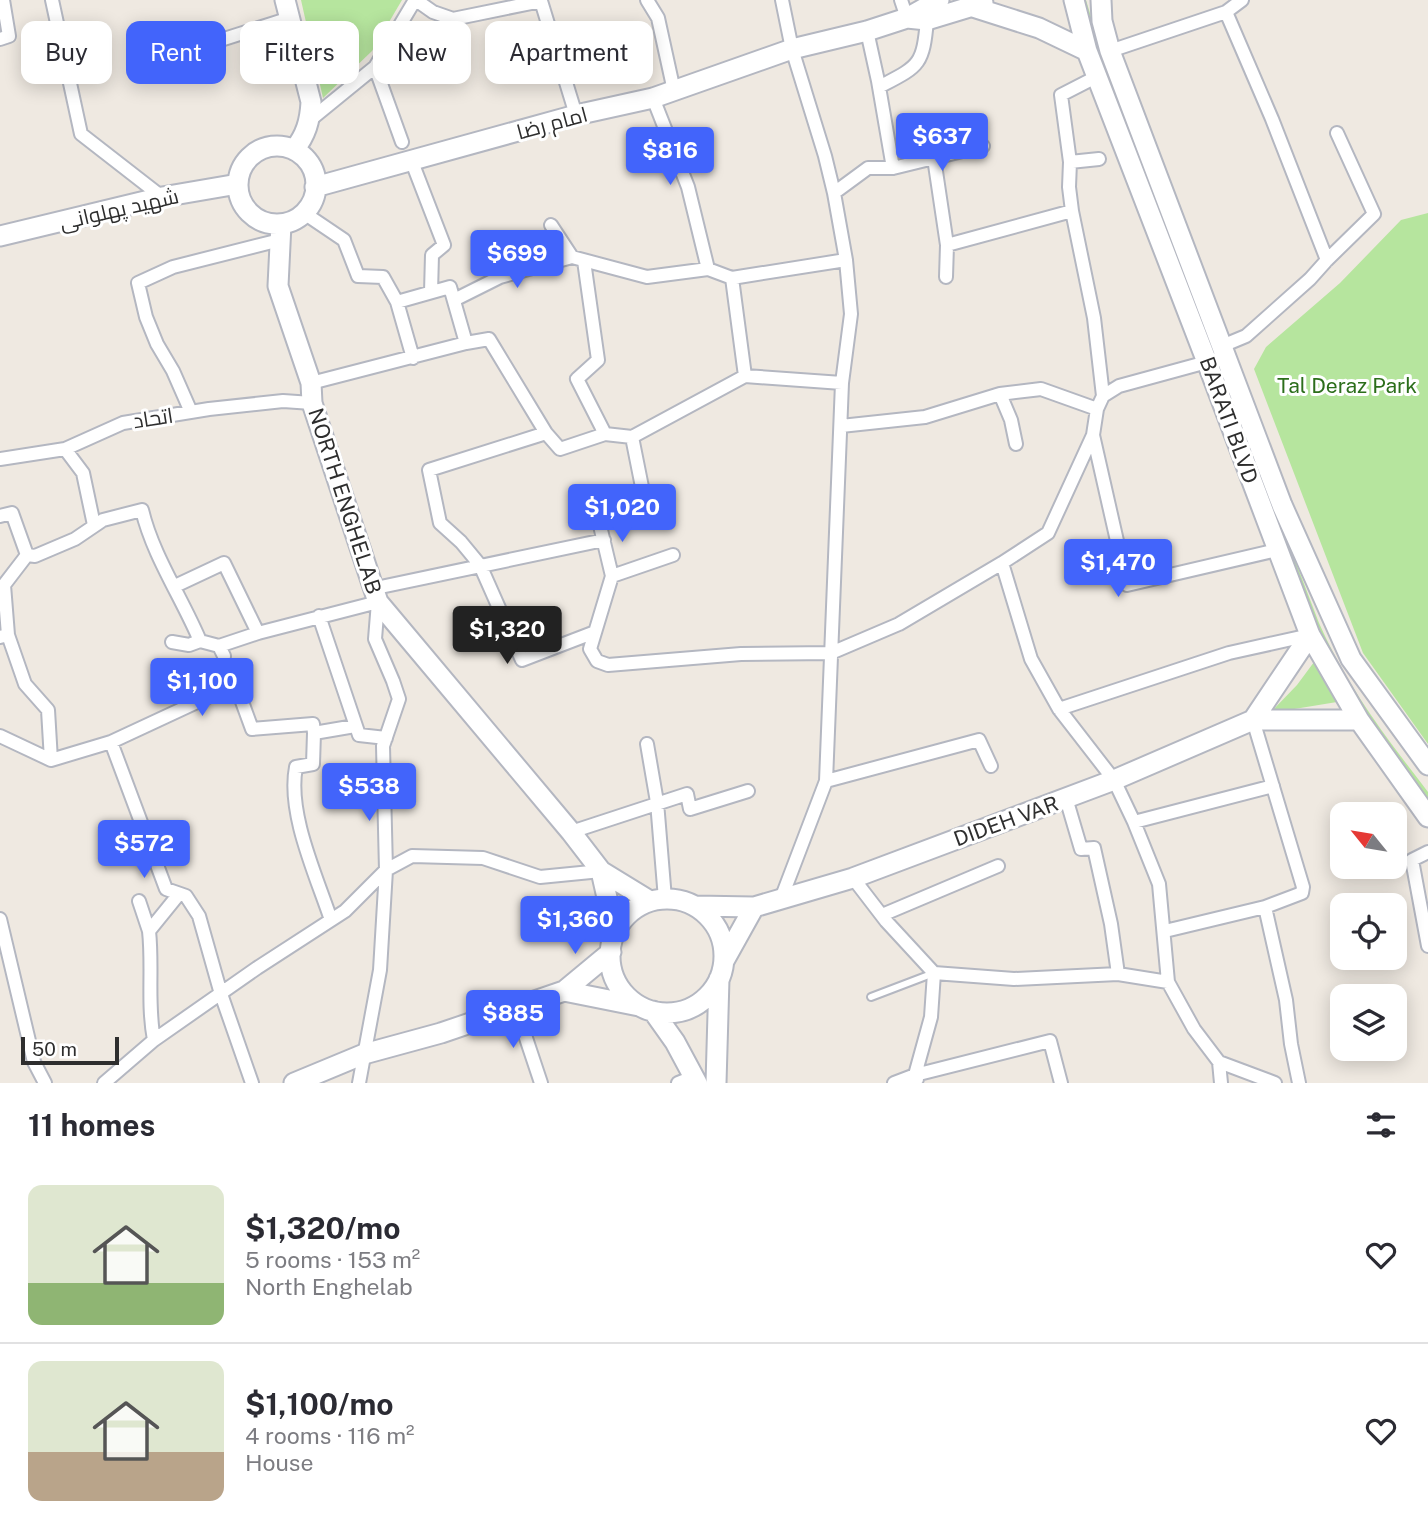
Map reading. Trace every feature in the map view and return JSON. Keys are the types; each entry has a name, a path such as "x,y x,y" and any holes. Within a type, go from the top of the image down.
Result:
{"main road":[{"name":"امام رضا","path":"315,187 576,115 653,98 792,49 867,31 904,9 939,0"},
{"name":"BARATI BLVD","path":"1074,0 1087,51 1310,635 1359,720 1428,817"},
{"name":"BARATI BLVD","path":"1101,0 1102,22 1110,51 1282,505 1351,659 1428,765"},
{"path":"1102,22 1108,0"},
{"name":"امام رضا","path":"904,9 927,20 981,4"},
{"path":"981,4 1087,51"},
{"path":"287,9 311,102 310,120 303,139 295,150"},
{"path":"273,146 295,150 308,162 315,178 313,199 304,213 280,232 251,215 243,205 238,184 242,168 250,157 260,150 273,146"},
{"name":"شهید پهلوانی","path":"0,236 162,197 238,184"},
{"name":"NORTH ENGHELAB","path":"280,232 278,286 375,596 572,832 601,871"},
{"path":"1253,720 1310,635"},
{"path":"1253,720 1359,720"},
{"name":"DIDEH VAR","path":"695,906 754,907 853,877 1114,780 1253,720"},
{"path":"601,871 658,900"},
{"path":"601,871 613,943 612,969 618,985 629,998 648,1009 675,1042 689,1081"},
{"path":"294,1083 364,1055 441,1033 564,991 613,943 629,914 658,900 681,900 695,906 709,916 723,945 716,1083"},
{"path":"564,991 669,1013 685,1010 711,992 754,907"}],"street":[{"path":"0,39 9,36 3,0"},
{"path":"52,0 81,134 162,197"},
{"path":"403,21 416,0 433,12 453,19 541,0 576,115"},
{"path":"648,0 657,18 674,91"},
{"path":"781,899 826,781 842,383 851,314 846,260 834,193 792,49 782,0"},
{"path":"1110,51 1226,12 1242,0"},
{"path":"226,36 287,9"},
{"path":"1226,12 1272,119 1327,260"},
{"path":"879,87 917,66 925,49 927,20"},
{"path":"867,31 893,168"},
{"path":"310,120 373,68"},
{"path":"632,437 643,492 596,509 612,576 590,649 597,661 608,665 741,654 831,653 899,624 1048,533 1093,435 1097,409 1103,396 1094,318 1072,211 1070,162 1061,95 1098,76"},
{"path":"381,84 402,142"},
{"path":"653,98 688,187 708,269"},
{"path":"1222,346 1246,336 1310,279 1374,214 1337,133"},
{"path":"834,193 868,169 893,168 983,146"},
{"path":"934,158 947,245 946,277"},
{"path":"1070,162 1099,159"},
{"path":"412,162 444,245 432,255 431,292"},
{"path":"947,245 1072,211"},
{"path":"304,213 344,240 358,276 383,277 397,302 413,358"},
{"path":"551,225 578,259 598,360 577,379 605,434"},
{"path":"191,412 173,371 157,344 146,317 138,283 173,267 280,232"},
{"path":"454,300 500,277 578,259 647,277 708,269 732,278 846,260"},
{"path":"732,278 745,376"},
{"path":"397,302 450,287 466,343 489,339 545,433 560,449 605,434 632,437 745,376 842,383"},
{"name":"اتحاد","path":"0,459 65,449 123,423 283,401 466,343"},
{"path":"1103,396 1119,386 1208,362"},
{"path":"841,426 925,417 1000,394 1041,389 1097,409"},
{"path":"1000,394 1011,420 1016,443"},
{"path":"545,433 429,470 440,523 461,542 480,565 522,660 595,632"},
{"path":"1093,435 1127,585 1277,550"},
{"path":"65,449 83,472 94,525"},
{"path":"27,555 35,556 75,539 103,520 142,510 148,534 200,641"},
{"path":"0,516 12,513 27,555"},
{"path":"172,642 189,645 200,641 219,646 480,565 604,540"},
{"path":"27,555 4,585 4,636 25,684 48,710 51,760"},
{"path":"612,576 673,555"},
{"path":"1002,563 1031,659 1059,709 1114,780 1134,822 1159,884 1168,982 1194,1029 1219,1062 1221,1083"},
{"path":"175,586 224,564 258,633"},
{"path":"359,1083 380,970 386,870 383,746 399,699 375,639 375,596"},
{"path":"319,617 359,735 386,738"},
{"path":"1059,709 1229,653 1310,635"},
{"path":"0,736 51,760 111,742 212,695 222,673 224,656 219,646"},
{"path":"219,680 233,677 252,729 313,724 313,764 296,767 295,790 300,823 331,920"},
{"path":"1165,930 1265,907 1302,893 1303,887 1253,720"},
{"path":"314,733 355,726"},
{"path":"826,781 979,740 991,766"},
{"path":"111,742 166,889 186,896 199,916 221,995 252,1083"},
{"path":"647,744 657,802 658,900"},
{"path":"1134,822 1273,786"},
{"path":"572,832 687,794 690,809 748,791"},
{"path":"1066,798 1081,849 1094,848 1111,924 1118,974"},
{"path":"1428,852 1412,860 1428,946"},
{"path":"104,1083 154,1040 345,911 386,870 412,856 483,858 540,877 601,871"},
{"path":"882,915 998,866"},
{"path":"853,877 882,915 934,973 1014,979 1118,974 1168,982"},
{"path":"149,931 179,894"},
{"path":"139,901 149,931 152,957 151,1024 154,1040"},
{"path":"1265,907 1286,1000 1298,1083"},
{"path":"0,919 6,966 34,1062 45,1083"},
{"path":"917,1079 931,1017 934,973"},
{"path":"516,1008 541,1083"},
{"path":"894,1083 917,1079 1050,1041 1061,1083"},
{"path":"1219,1062 1275,1083"}],"lane":[{"path":"871,997 934,973"}],"green space":[{"path":"301,0 402,0 390,21 373,21 373,49 359,63 359,21 306,21"},
{"path":"1075,0 1086,0 1105,63 1319,623 1355,690 1428,792 1428,805 1329,661"},
{"path":"320,84 338,84 323,98"},
{"name":"Tal Deraz Park","path":"1428,213 1428,744 1363,653 1254,369 1266,347 1340,283 1401,220"},
{"path":"1317,658 1343,701 1270,713 1297,685"}]}
